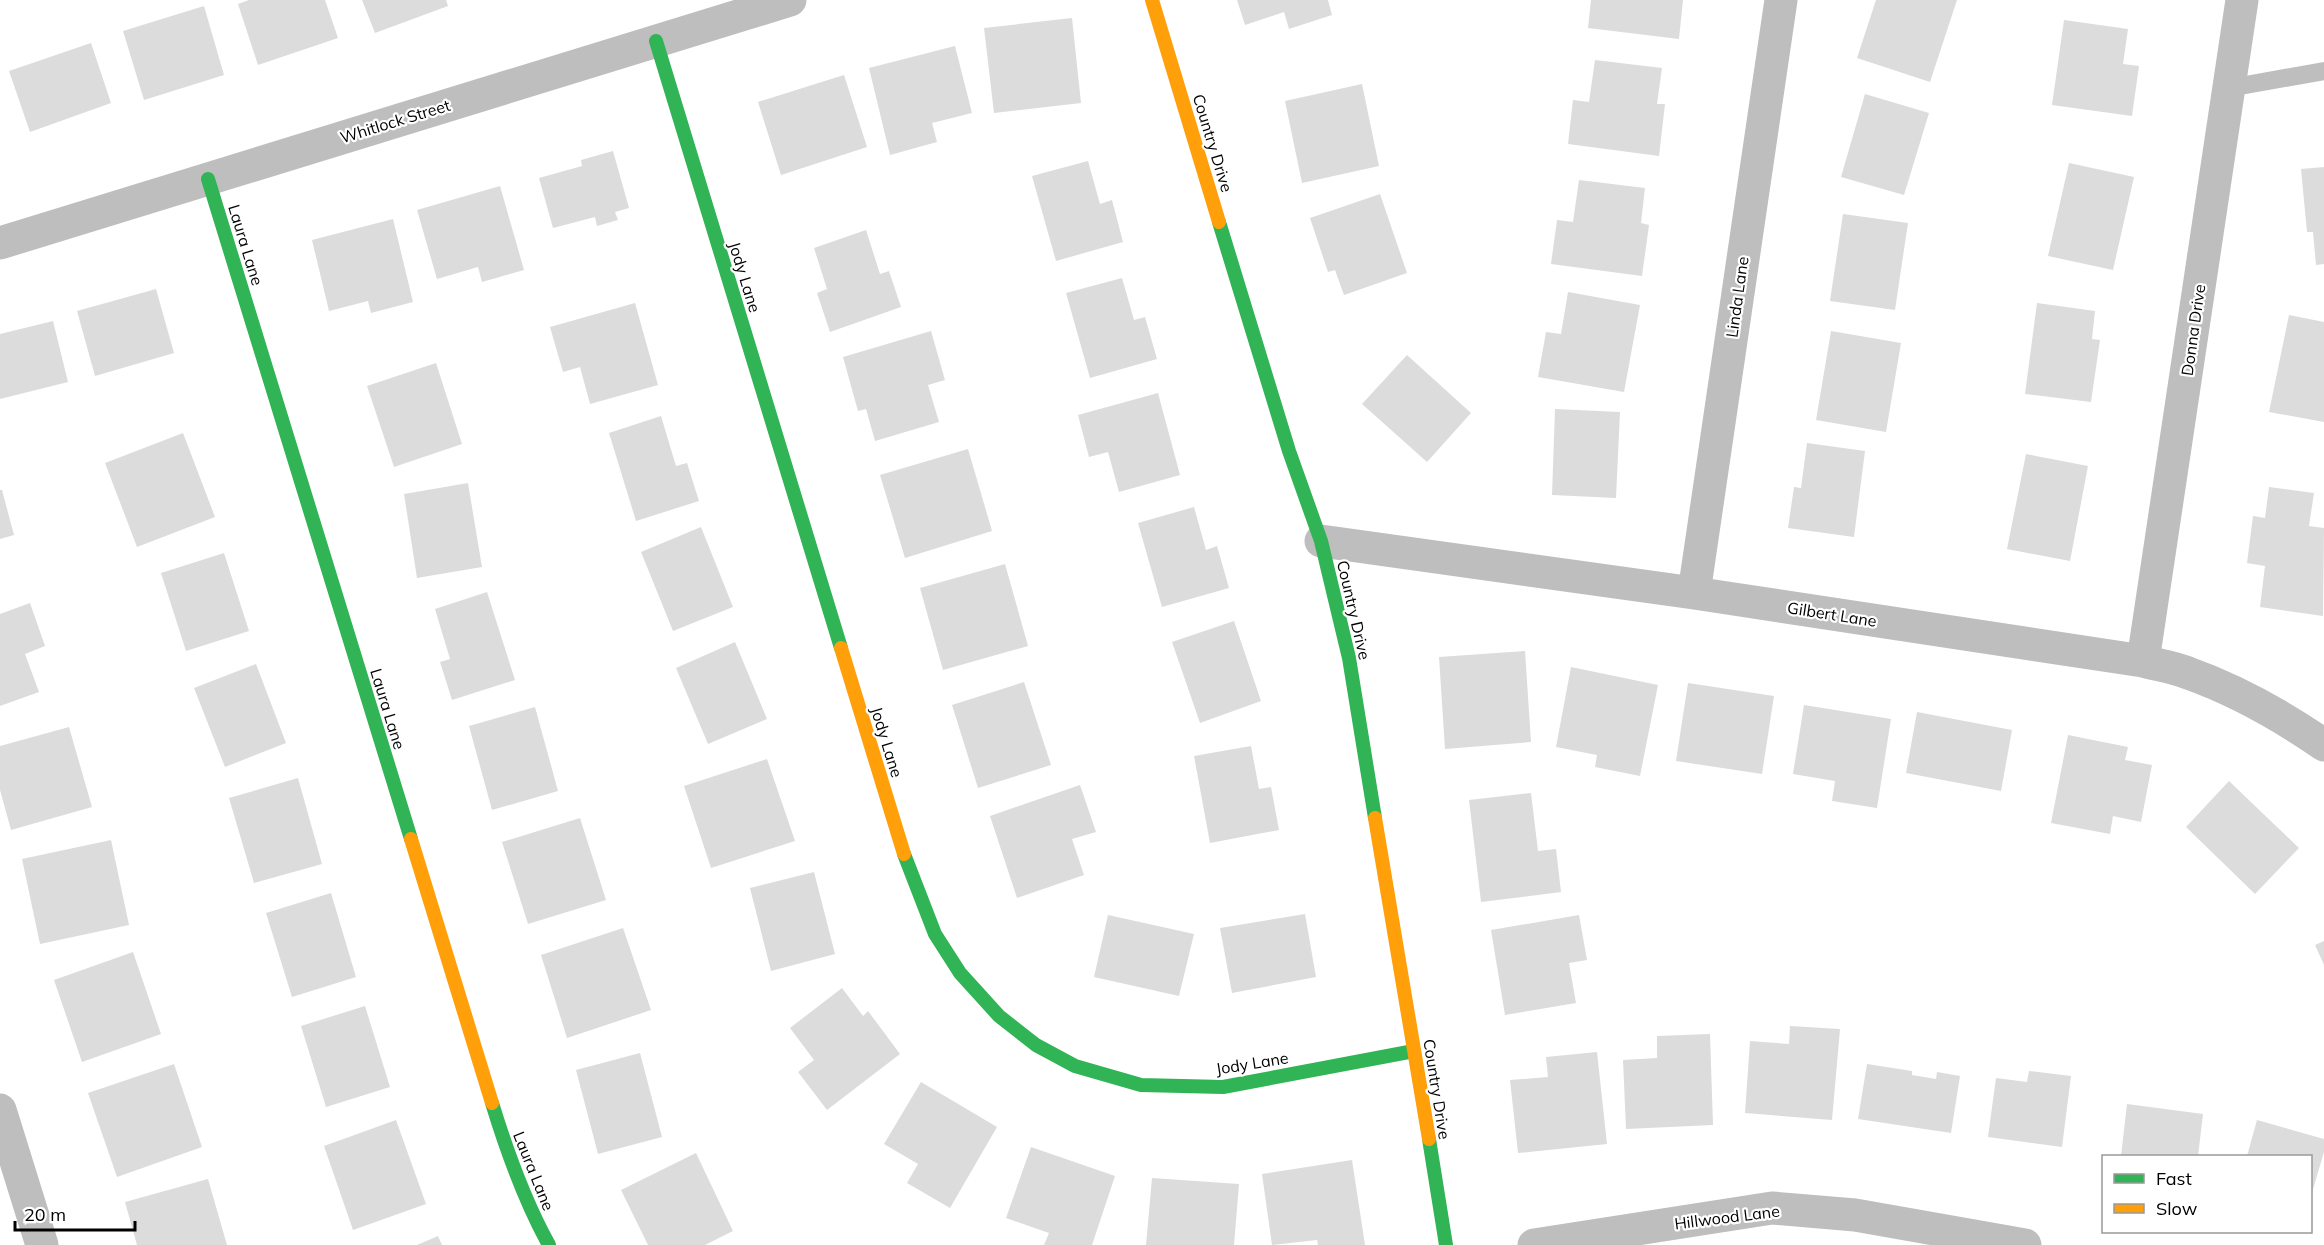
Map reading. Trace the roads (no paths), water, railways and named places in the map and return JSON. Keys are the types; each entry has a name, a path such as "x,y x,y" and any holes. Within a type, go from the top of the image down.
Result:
{"street":[{"name":"Whitlock Street","path":"0,243 790,0"},
{"name":"Country Drive","path":"1152,0 1290,451 1321,541 1349,658 1446,1245"},
{"name":"Linda Lane","path":"1694,593 1781,0"},
{"name":"Donna Drive","path":"2143,661 2242,0"},
{"name":"Jody Lane","path":"656,41 906,861 935,934 960,973 999,1016 1036,1045 1075,1066 1141,1085 1223,1087 1414,1052"},
{"name":"Laura Lane","path":"208,179 504,1143 533,1216 549,1245"},
{"name":"Gilbert Lane","path":"1321,541 1694,593 2143,661 2187,672 2236,694 2292,723 2324,745"},
{"path":"0,1110 42,1245"},
{"name":"Hillwood Lane","path":"1534,1245 1772,1208 1855,1215 2025,1245"}],"lane":[{"path":"2229,88 2324,71"}]}
